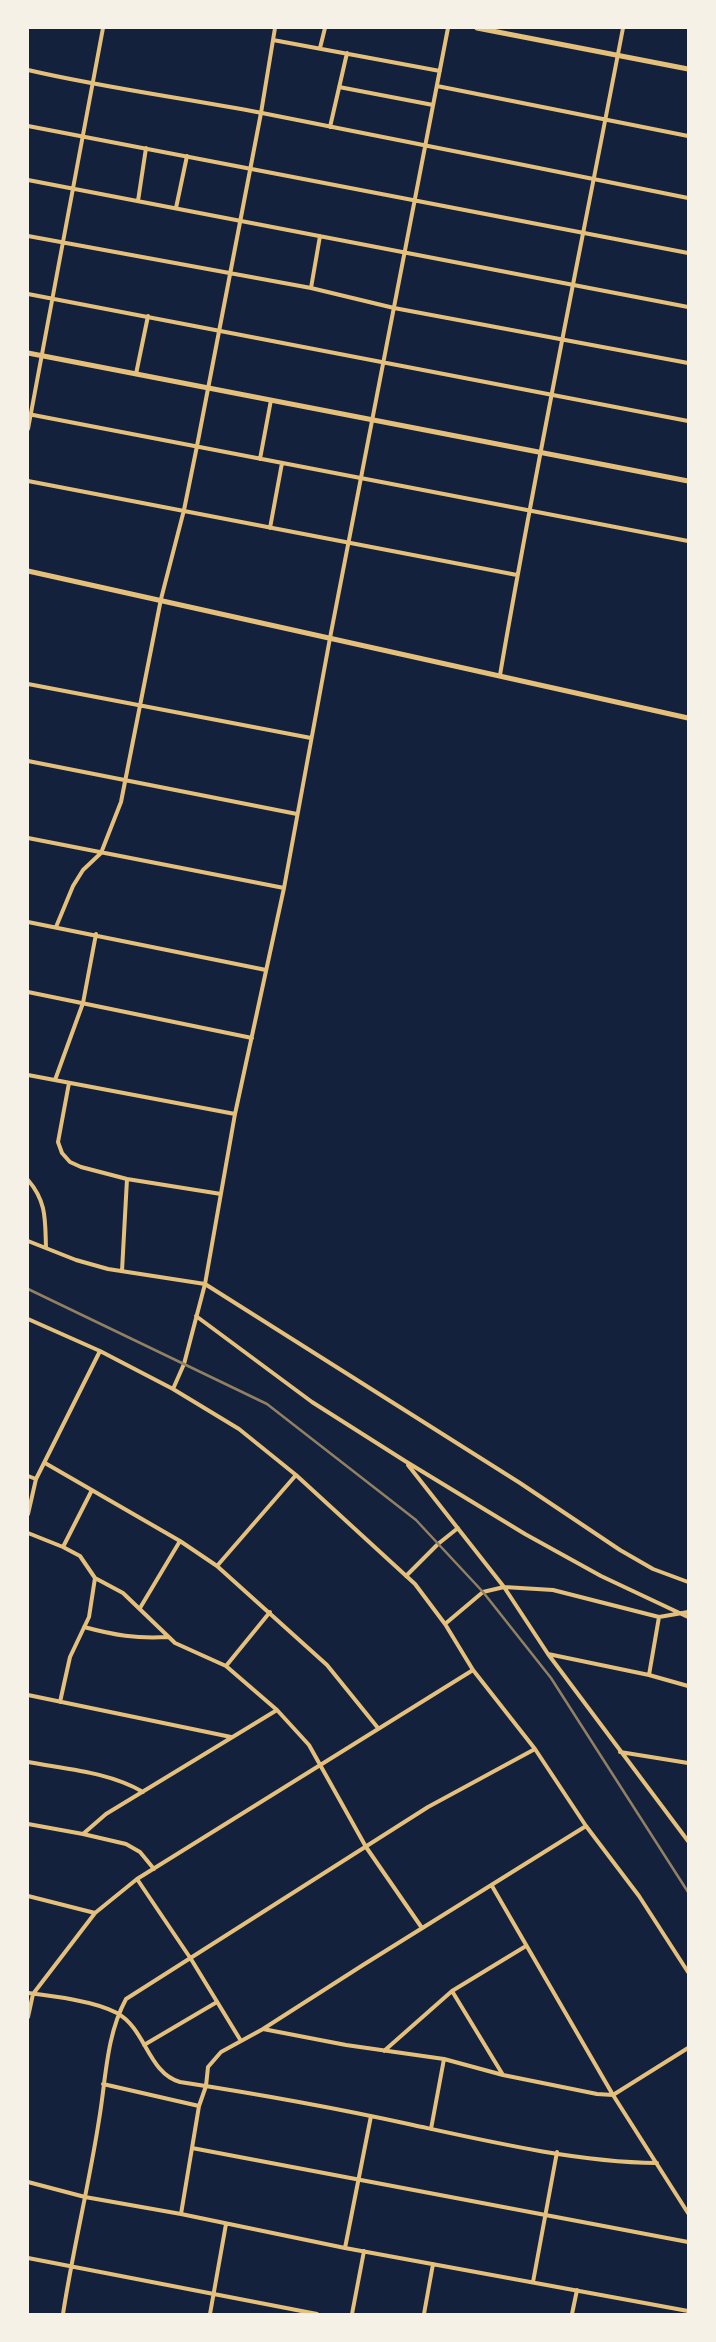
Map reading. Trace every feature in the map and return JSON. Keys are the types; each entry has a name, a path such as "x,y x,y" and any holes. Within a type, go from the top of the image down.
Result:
{"street":[{"path":"28,429 28,414 74,189 103,28"},
{"path":"56,927 73,886 83,870 102,853 117,816 161,599 184,510 197,446 261,112 275,28"},
{"path":"320,48 325,28"},
{"path":"173,1389 184,1364 205,1284 236,1114 284,888 330,638 448,28"},
{"path":"477,28 688,68"},
{"path":"500,675 540,452 564,338 623,28"},
{"path":"273,40 440,71"},
{"path":"330,127 347,53"},
{"path":"28,70 94,85 261,112 425,147 688,198"},
{"path":"437,86 688,136"},
{"path":"339,87 433,105"},
{"path":"28,126 688,253"},
{"path":"138,201 146,148"},
{"path":"176,208 188,156"},
{"path":"28,180 688,307"},
{"path":"28,236 311,288 394,308 564,338 688,363"},
{"path":"311,288 320,236"},
{"path":"28,294 688,421"},
{"path":"136,374 148,316"},
{"path":"28,353 688,481"},
{"path":"260,459 271,400"},
{"path":"28,414 688,541"},
{"path":"270,528 282,463"},
{"path":"28,481 517,575"},
{"path":"28,571 161,599 688,718"},
{"path":"28,684 311,738"},
{"path":"28,761 297,814"},
{"path":"28,838 284,888"},
{"path":"28,922 96,934 266,970"},
{"path":"55,1080 82,1003 96,934"},
{"path":"28,992 252,1038"},
{"path":"28,1075 236,1114"},
{"path":"70,1083 58,1135 62,1153 76,1165 127,1179 221,1194"},
{"path":"122,1271 127,1179"},
{"path":"28,1180 38,1192 44,1209 46,1248"},
{"path":"28,1241 76,1260 122,1271 205,1284 520,1483 620,1550 653,1570 688,1582"},
{"path":"196,1316 312,1402 405,1461 525,1534 601,1576 688,1617"},
{"path":"28,1319 100,1351 173,1389 239,1429 296,1475 415,1584 444,1624 473,1670 535,1750 586,1826 639,1896 688,1972"},
{"path":"28,1514 36,1479 100,1351"},
{"path":"405,1461 504,1587 548,1654 688,1841"},
{"path":"45,1463 180,1541 217,1566 327,1665 378,1728"},
{"path":"217,1566 296,1475"},
{"path":"28,1476 36,1479"},
{"path":"63,1547 92,1490"},
{"path":"406,1576 438,1544 458,1528"},
{"path":"28,1533 63,1547 85,1561 95,1578 123,1593 168,1637 196,1654 226,1666 277,1710 309,1745 321,1763 366,1847 422,1928"},
{"path":"140,1608 180,1541"},
{"path":"60,1702 70,1657 89,1616 95,1578"},
{"path":"444,1624 483,1592 504,1587 554,1590 659,1617 688,1612"},
{"path":"226,1666 270,1612"},
{"path":"649,1675 659,1617"},
{"path":"84,1627 121,1637 140,1639 168,1637"},
{"path":"548,1654 649,1675 688,1686"},
{"path":"28,2017 33,1994 95,1913 137,1879 473,1670"},
{"path":"28,1695 231,1737"},
{"path":"83,1834 106,1814 277,1710"},
{"path":"62,2314 100,2118 103,2084 118,2013 126,1999 428,1807 535,1750"},
{"path":"620,1752 688,1763"},
{"path":"28,1762 114,1779 132,1785 143,1792"},
{"path":"28,1824 83,1834 133,1847 154,1869"},
{"path":"181,2214 199,2106 206,2086 208,2067 221,2052 263,2030 586,1826"},
{"path":"681,1832 688,1833"},
{"path":"137,1879 191,1959 241,2041"},
{"path":"492,1886 613,2095 688,2213"},
{"path":"28,1896 95,1913"},
{"path":"384,2051 452,1991 526,1946"},
{"path":"452,1991 503,2075"},
{"path":"28,1993 97,2006 118,2013 132,2027 164,2076 170,2079 608,2161 657,2163"},
{"path":"144,2045 217,2002"},
{"path":"263,2030 384,2051 444,2059 503,2075 576,2091 613,2095 688,2048"},
{"path":"431,2129 444,2059"},
{"path":"103,2084 199,2106"},
{"path":"345,2248 371,2116"},
{"path":"192,2148 688,2242"},
{"path":"533,2282 557,2152"},
{"path":"28,2182 85,2197 181,2214 364,2252 688,2311"},
{"path":"210,2314 226,2224"},
{"path":"352,2314 364,2252"},
{"path":"28,2258 317,2314"},
{"path":"424,2314 433,2264"},
{"path":"572,2314 577,2290"}],"railway":[{"path":"28,1289 267,1404 416,1520 483,1592 551,1678 688,1892"}]}
